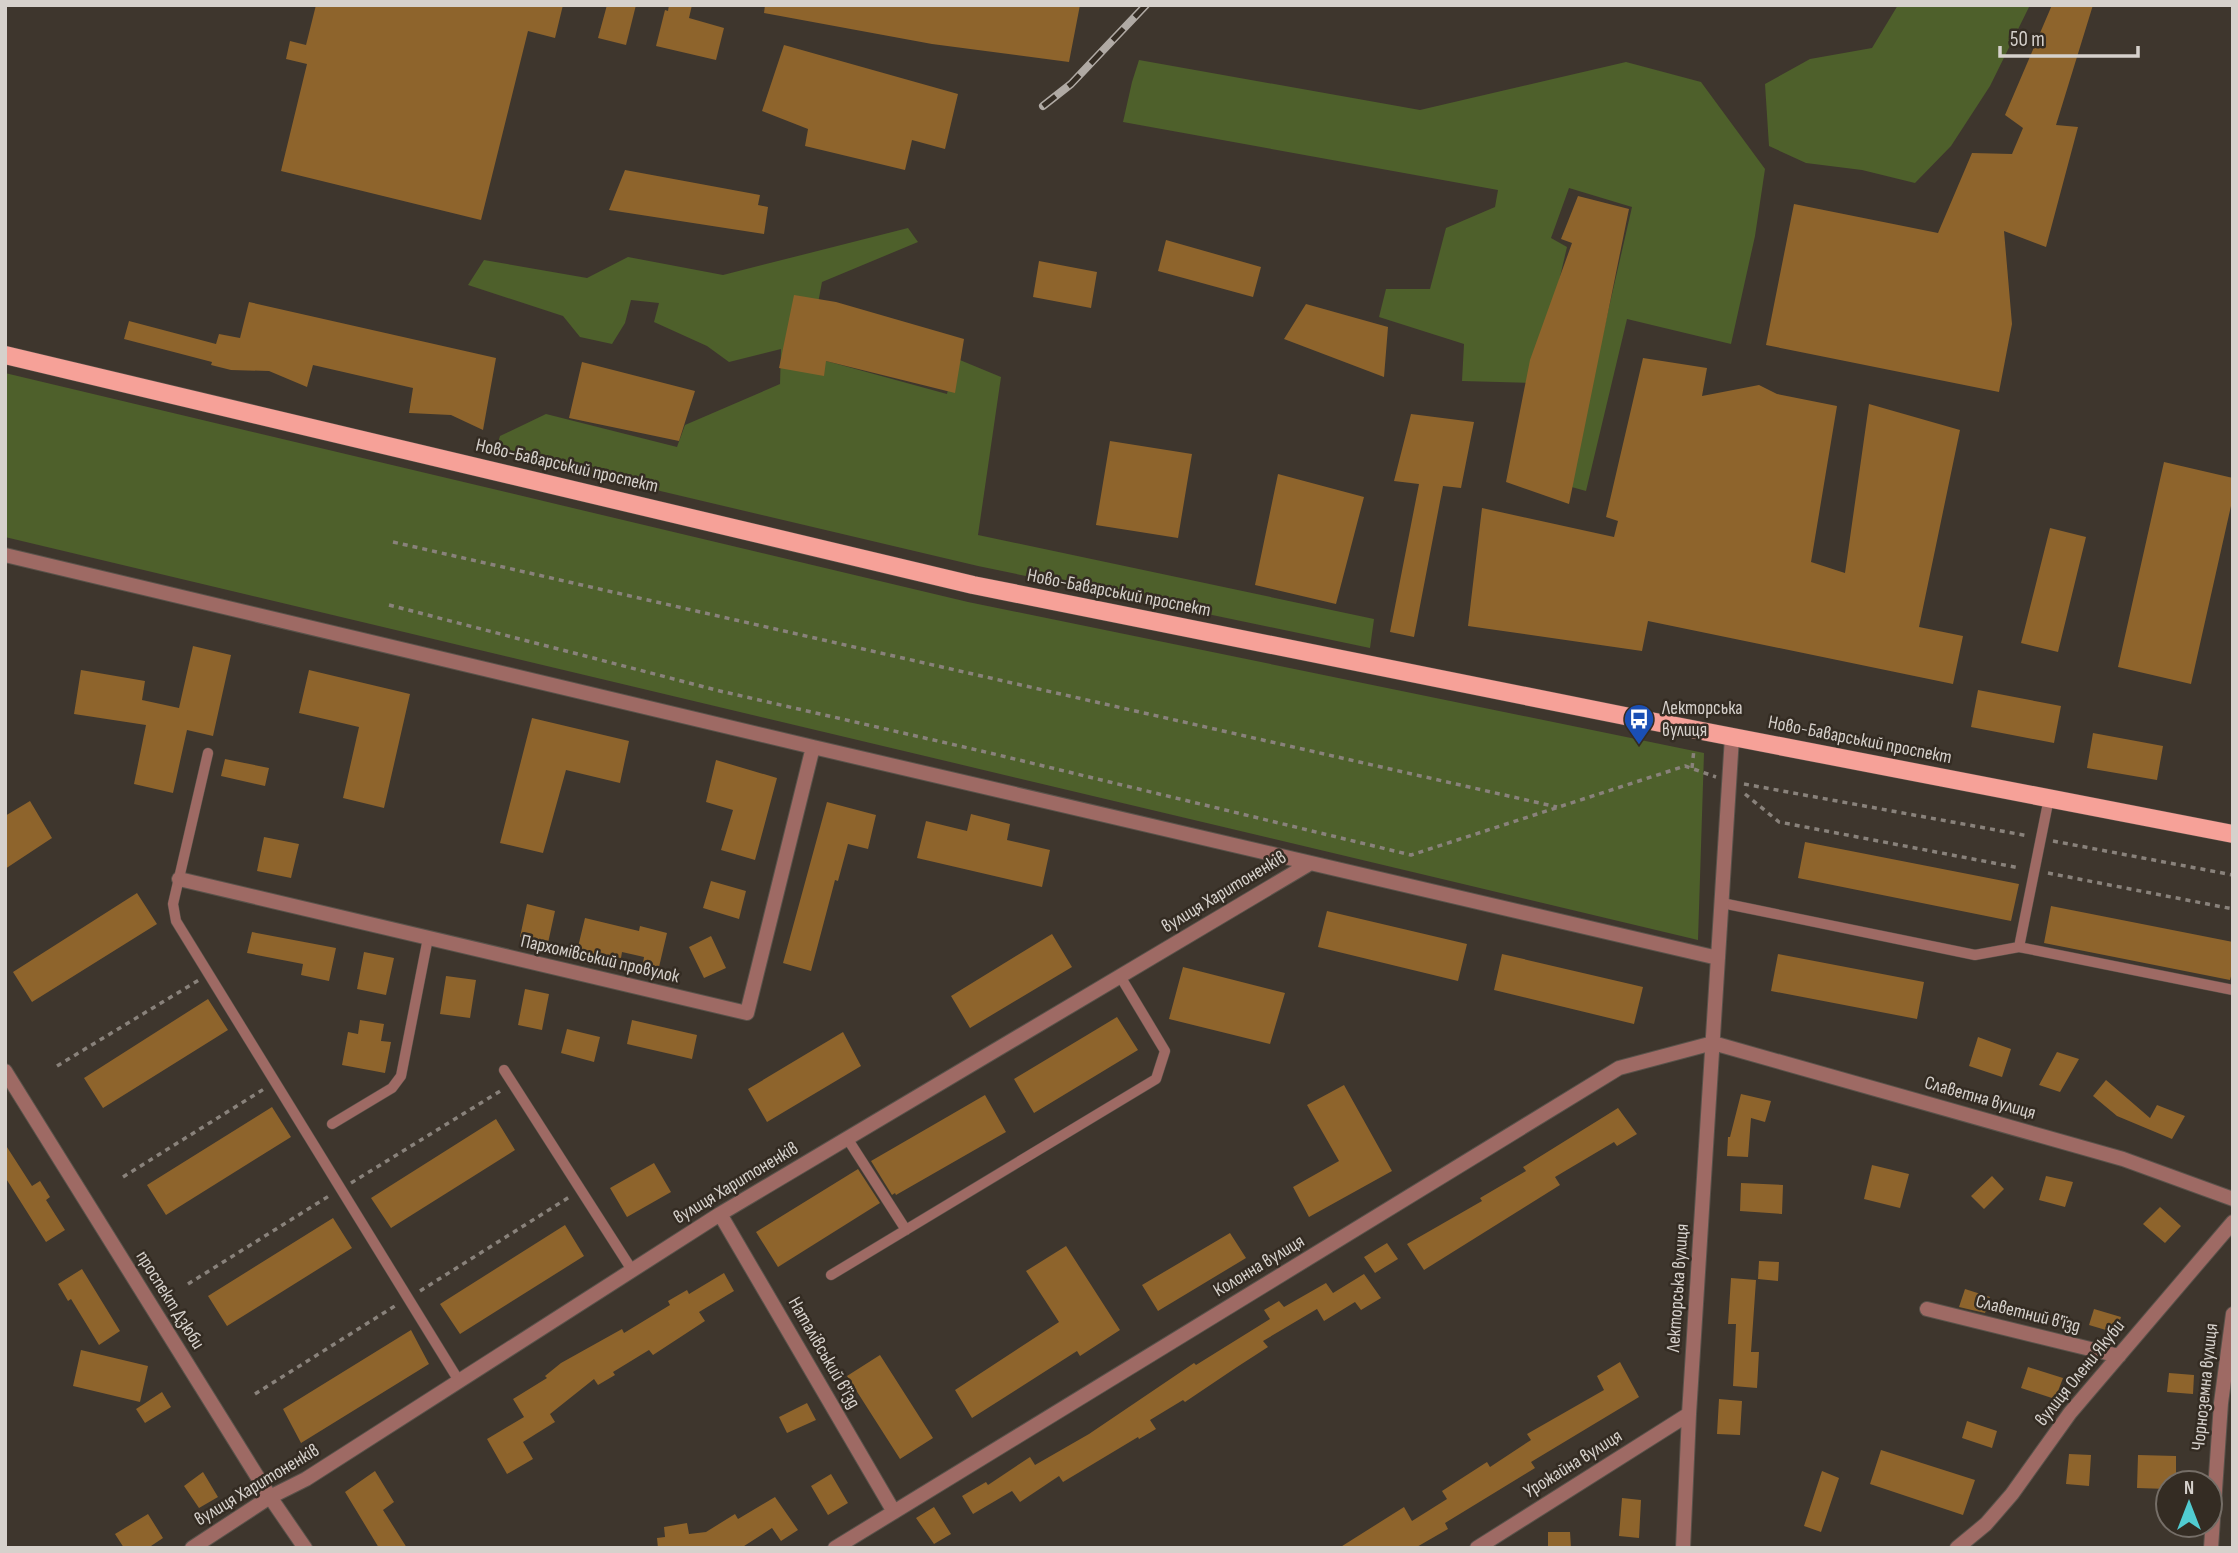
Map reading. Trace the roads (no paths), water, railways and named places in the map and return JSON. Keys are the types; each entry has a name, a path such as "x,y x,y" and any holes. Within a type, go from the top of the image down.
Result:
{"main road":[{"name":"Ново-Баварський проспект","path":"5,355 973,585 2233,834"}],"street":[{"path":"5,555 1309,864 1718,958"},
{"name":"Лекторська вулиця","path":"1684,1548 1689,1414 1732,737"},
{"name":"Пархомівський провулок","path":"179,879 747,1013 813,747"},
{"name":"вулиця Харитоненків","path":"192,1548 270,1497 306,1479 720,1214 1309,864"},
{"name":"Славетна вулиця","path":"1713,1043 2123,1159 2233,1199"},
{"name":"Колонна вулиця","path":"835,1548 1619,1068 1713,1043"},
{"name":"проспект Дзюби","path":"5,1071 270,1497 305,1548"},
{"name":"Наталівський в'їзд","path":"720,1214 894,1512"},
{"name":"вулиця Олени Якуби","path":"1957,1548 1986,1524 2012,1494 2070,1413 2233,1222"},
{"name":"Славетний в'їзд","path":"1927,1309 2119,1356"},
{"name":"Чорноземна вулиця","path":"2211,1548 2221,1404 2233,1314"},
{"name":"Урожайна вулиця","path":"1477,1548 1689,1414"}],"lane":[{"path":"208,753 173,904 176,922 459,1381"},
{"path":"2019,947 2049,798"},
{"path":"1722,903 1975,955 2019,947 2233,990"},
{"path":"332,1124 392,1088 401,1076 428,938"},
{"path":"831,1275 1156,1079 1165,1051 1120,976"},
{"path":"504,1070 632,1270"},
{"path":"847,1138 906,1230"}],"railway":[{"path":"1043,106 1071,84 1146,5"}],"place":[{"name":"Лекторська вулиця","path":"1639,746"}]}
